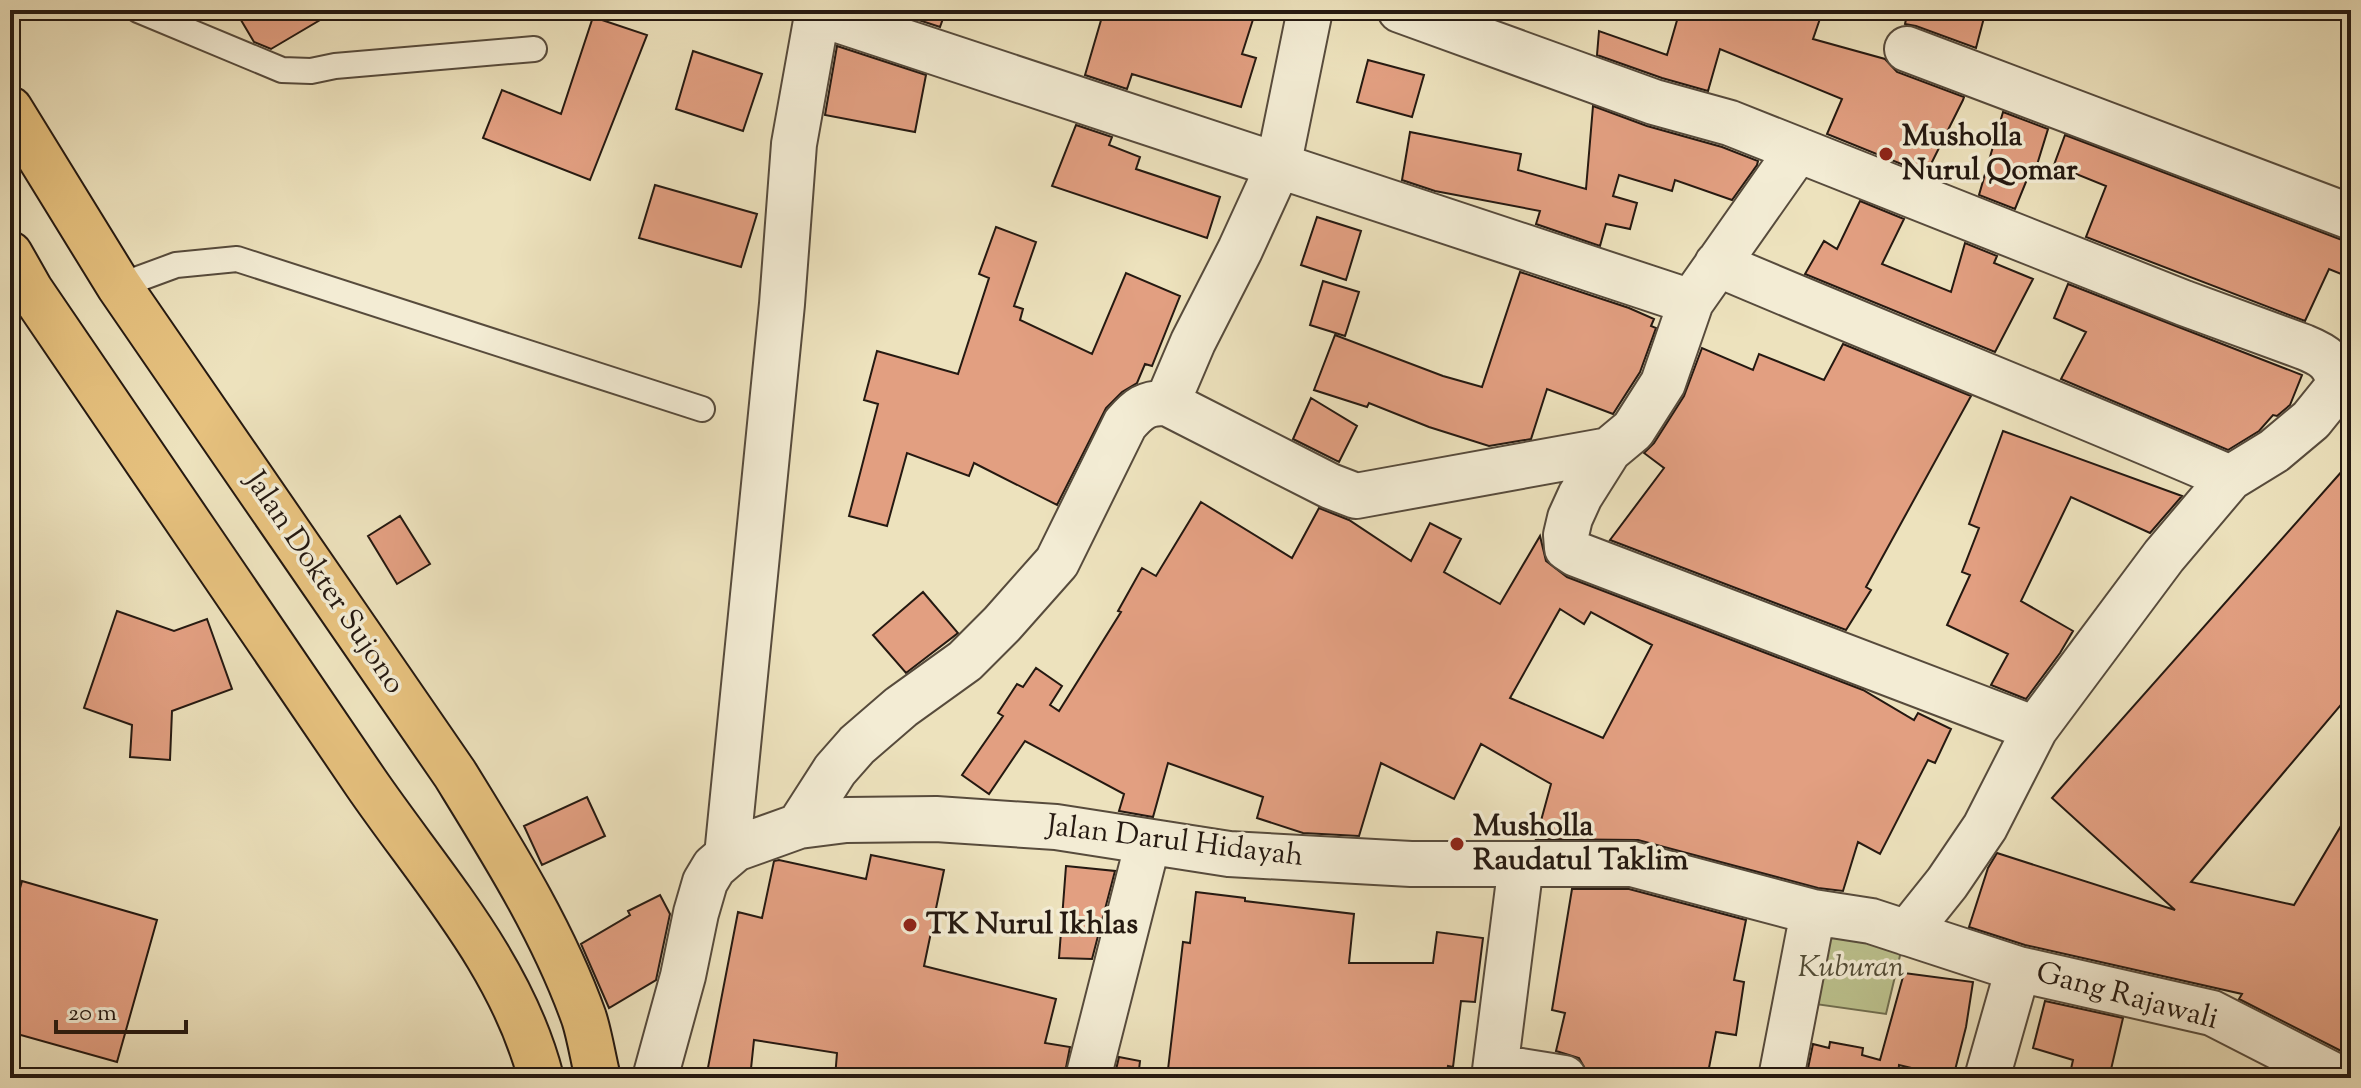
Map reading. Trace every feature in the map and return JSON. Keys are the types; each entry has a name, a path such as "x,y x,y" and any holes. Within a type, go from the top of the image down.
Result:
{"highway":[{"name":"Jalan Dokter Sujono","path":"10,109 119,286 455,774 503,853 545,926 584,1020 598,1078"},
{"path":"10,254 31,291 368,787 430,869 499,975 532,1043 541,1078"}],"street":[{"path":"1167,403 1193,342 1278,167 1310,10"},
{"path":"1400,10 1654,102 1730,123 2313,351 2346,374 2311,420 2274,451 2230,478 2164,556 2035,729 1985,827 1947,883 1907,933"},
{"path":"727,856 782,304 794,144 817,11 1691,302"},
{"path":"1907,49 2351,217"},
{"path":"1798,150 1691,302 1663,383 1633,430 1609,450 1580,496 1570,518 1565,542 1573,553 2035,729"},
{"path":"1717,264 1887,337 2063,405 2230,478"},
{"path":"799,826 835,770 857,745 901,707 965,661 1039,584 1057,562 1125,424 1145,405 1167,403 1330,486 1356,496 1609,450"},
{"name":"Jalan Darul Hidayah","path":"655,1078 705,882 714,867 742,846 799,826 846,820 936,819 1056,827 1229,854 1411,864 1632,864 1813,912 1871,921 1907,933"},
{"path":"1088,1078 1148,842"},
{"path":"1521,864 1495,1072 1564,1078"},
{"path":"1781,1078 1813,912"},
{"name":"Gang Rajawali","path":"1907,933 2018,969 2212,1013 2339,1078"},
{"path":"1987,1078 2018,969"}],"lane":[{"path":"138,10 282,70 311,71 335,66 534,49"},
{"path":"119,286 176,265 237,259 702,409"}],"green space":[{"name":"Kuburan","path":"1816,918 1904,939 1886,1014 1801,1002"}],"building":[{"path":"235,10 337,10 271,49 254,42"},
{"path":"888,10 946,10 940,27"},
{"path":"1104,10 1256,10 1242,54 1256,58 1241,107 1132,74 1127,89 1085,75"},
{"path":"1680,10 1823,10 1813,39 1885,59 1897,72 1964,97 1926,174 1827,134 1842,99 1720,49 1708,91 1597,55 1599,31 1667,55"},
{"path":"1908,10 1986,10 1976,48 1905,24"},
{"path":"593,17 647,35 590,180 483,138 502,90 561,114"},
{"path":"837,46 926,75 915,132 825,115"},
{"path":"693,51 762,74 743,131 676,109"},
{"path":"1368,60 1424,75 1412,117 1357,102"},
{"path":"1593,106 1647,126 1722,147 1758,161 1757,165 1732,200 1675,180 1672,191 1619,175 1613,196 1637,203 1630,229 1606,224 1600,246 1536,224 1540,211 1435,191 1402,180 1410,132 1521,154 1518,170 1586,189"},
{"path":"2003,112 2048,129 2036,168 2032,167 2015,209 1979,195"},
{"path":"1076,125 1112,137 1109,145 1140,157 1136,169 1220,197 1207,238 1052,186"},
{"path":"2065,135 2351,241 2351,278 2329,269 2305,321 2086,237 2106,186 2054,165"},
{"path":"655,185 757,214 741,267 639,238"},
{"path":"1860,201 1904,219 1882,264 1951,292 1965,243 1997,256 1994,263 2033,279 1995,352 1805,274 1824,241 1837,249"},
{"path":"1317,217 1361,231 1346,280 1301,265"},
{"path":"996,227 1036,242 1014,306 1023,309 1020,320 1092,354 1126,273 1180,296 1152,366 1145,364 1137,383 1122,392 1106,408 1057,505 974,463 969,476 907,453 887,526 849,516 878,404 864,400 877,351 958,374 989,278 979,274"},
{"path":"1520,272 1654,319 1651,326 1656,328 1640,372 1613,414 1547,389 1531,439 1489,446 1369,403 1367,407 1314,390 1335,335 1443,376 1482,387"},
{"path":"1323,281 1359,292 1345,336 1310,325"},
{"path":"2068,284 2302,375 2290,405 2277,416 2273,415 2259,431 2228,450 2061,379 2086,332 2054,318"},
{"path":"1843,344 1971,396 1866,587 1871,590 1846,630 1610,540 1664,468 1644,453 1654,443 1684,396 1702,348 1753,370 1759,354 1824,380"},
{"path":"1311,398 1357,426 1339,462 1293,439"},
{"path":"2003,431 2182,496 2150,533 2071,497 2021,601 2073,631 2026,699 1991,685 2008,654 1947,625 1970,575 1962,572 1979,528 1969,524"},
{"path":"2351,461 2351,693 2191,882 2294,905 2351,809 2351,1056 2239,999 2242,994 2025,945 1969,927 1988,868 1997,853 2175,910 2052,798"},
{"path":"1201,502 1292,558 1319,508 1349,520 1411,561 1430,523 1461,539 1444,572 1500,604 1540,536 1546,561 1567,577 1863,690 1914,720 1918,713 1951,729 1935,763 1928,760 1880,854 1858,842 1843,891 1818,888 1638,840 1536,839 1551,784 1481,744 1454,799 1381,763 1359,836 1303,833 1257,818 1263,797 1168,763 1153,817 1119,811 1124,794 1025,741 989,794 962,775 1003,716 998,713 1017,684 1023,687 1036,668 1062,686 1050,705 1059,711 1121,612 1118,611 1142,568 1156,576","holes":["1560,609 1584,624 1591,612 1652,645 1603,738 1510,698"]},
{"path":"400,516 430,564 397,584 368,536"},
{"path":"923,592 958,633 906,673 873,635"},
{"path":"117,611 174,631 207,619 232,689 172,711 170,760 130,757 132,725 84,708"},
{"path":"587,797 605,836 542,865 524,826"},
{"path":"871,855 944,870 924,966 1056,999 1045,1043 1070,1047 1064,1078 835,1078 837,1053 754,1040 750,1078 706,1078 738,912 762,918 774,861 866,879"},
{"path":"1066,866 1115,871 1092,959 1059,958"},
{"path":"22,881 157,920 117,1062 10,1032 10,924"},
{"path":"1572,889 1629,889 1746,920 1734,980 1744,982 1736,1035 1716,1032 1707,1078 1630,1078 1588,1074 1579,1058 1556,1051 1565,1013 1552,1010"},
{"path":"1196,892 1354,914 1349,963 1433,963 1437,932 1483,938 1475,1002 1461,1001 1453,1067 1448,1066 1446,1078 1167,1078 1183,942 1190,943"},
{"path":"660,895 670,914 656,980 609,1008 581,944 630,915 628,911"},
{"path":"1904,973 1973,982 1953,1078 1899,1065 1898,1078 1806,1078 1813,1044 1829,1048 1830,1042 1863,1048 1862,1055 1880,1060"},
{"path":"2045,1001 2123,1018 2109,1078 2069,1078 2073,1060 2033,1048"},
{"path":"1119,1057 1140,1061 1138,1078 1114,1078"}],"place":[{"name":"Musholla Nurul Qomar","path":"1886,154"},
{"name":"Musholla Raudatul Taklim","path":"1457,844"},
{"name":"TK Nurul Ikhlas","path":"910,925"}]}
